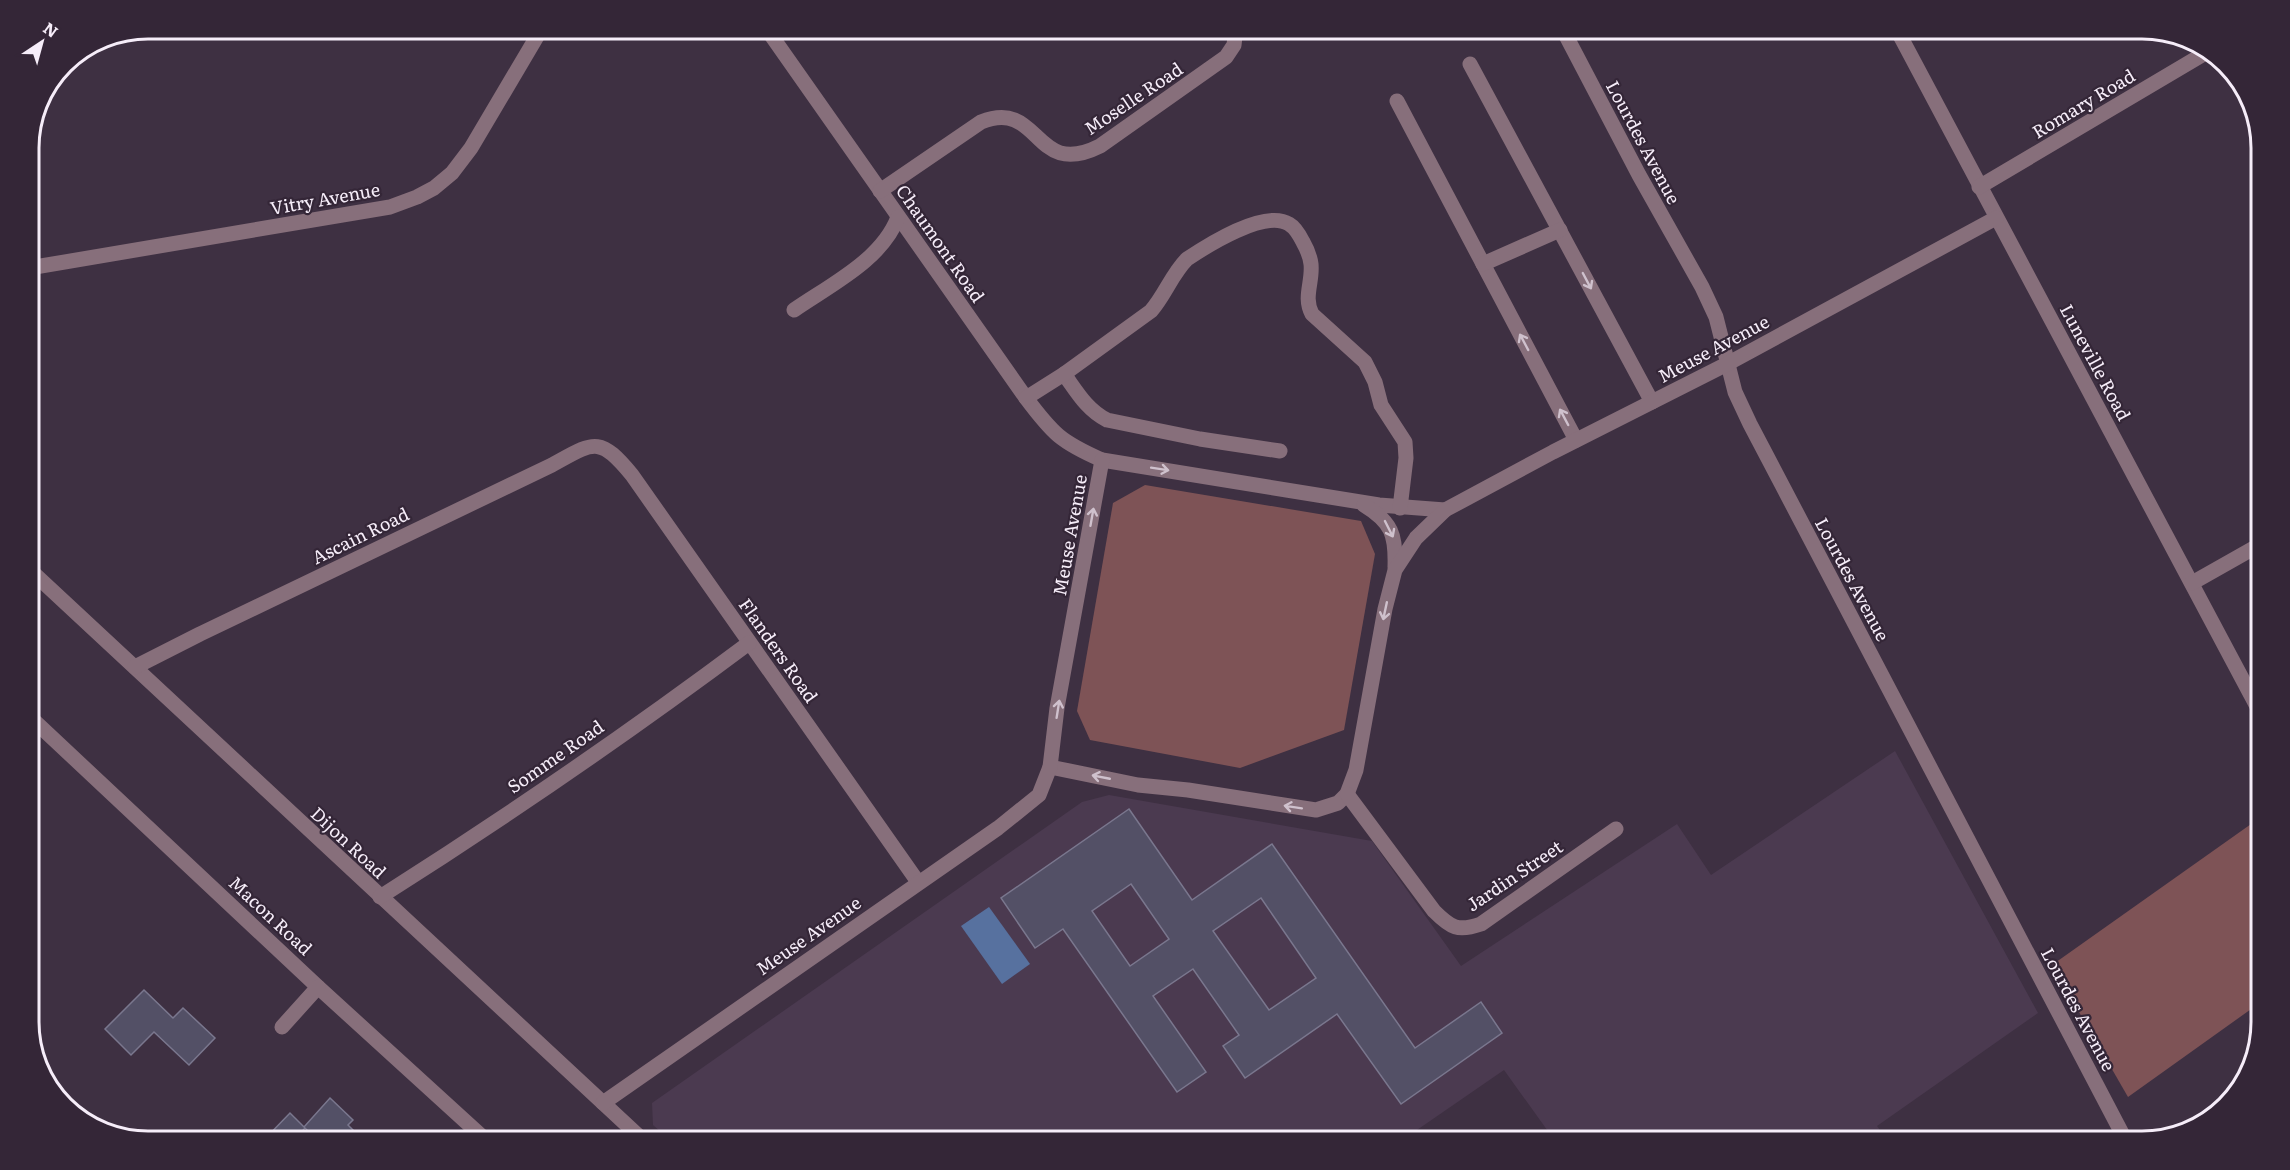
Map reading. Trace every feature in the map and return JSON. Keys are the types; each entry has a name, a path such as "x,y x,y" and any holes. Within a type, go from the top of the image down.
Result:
{"street":[{"name":"Vitry Avenue","path":"39,266 390,207 417,197 434,188 452,173 471,148 535,39"},
{"name":"Chaumont Road","path":"774,39 1044,422 1061,440 1102,460"},
{"name":"Moselle Road","path":"880,191 981,122 992,118 1011,118 1022,123 1050,149 1060,154 1070,156 1084,154 1100,146 1226,57 1234,45 1235,39"},
{"name":"Lourdes Avenue","path":"1568,39 1639,175 1702,287 1716,317 1735,392 1750,424 2120,1131"},
{"name":"Luneville Road","path":"1902,39 2251,695"},
{"name":"Romary Road","path":"1979,187 2200,56"},
{"path":"1470,64 1652,402"},
{"path":"1397,101 1576,440"},
{"path":"794,310 854,269 877,250 893,231 898,217"},
{"name":"Meuse Avenue","path":"1395,570 1416,538 1445,510 1727,363 1996,218"},
{"path":"1026,398 1064,374 1151,311 1162,299 1179,267 1187,259 1250,225 1280,220 1296,229 1309,253 1312,266 1308,306 1312,314 1365,362 1375,382 1381,405 1404,442 1406,458 1400,508"},
{"path":"1483,264 1560,230"},
{"path":"1064,374 1085,404 1097,415 1107,420 1280,451"},
{"name":"Ascain Road","path":"135,667 587,446 603,446"},
{"name":"Flanders Road","path":"603,446 617,456 632,475 918,882"},
{"name":"Meuse Avenue","path":"603,1103 998,828 1039,795 1050,767 1057,708 1102,460 1400,508 1445,510"},
{"name":"Meuse Avenue","path":"1347,794 1356,770 1385,609 1395,570 1393,534 1384,519 1359,501"},
{"path":"2192,583 2251,550"},
{"name":"Dijon Road","path":"39,578 632,1131"},
{"name":"Somme Road","path":"380,897 486,828 700,680 749,643"},
{"name":"Macon Road","path":"39,725 472,1131"},
{"path":"1050,767 1138,785 1188,790 1316,810 1338,803 1347,794"},
{"name":"Jardin Street","path":"1347,794 1434,911 1446,923 1456,928 1468,929 1481,924 1616,829"},
{"path":"282,1027 318,987"}],"shaded area":[{"path":"1145,485 1361,521 1375,554 1344,730 1240,768 1090,740 1077,711 1113,503"},
{"path":"1895,751 2038,1013 1877,1126 1881,1131 1548,1131 1504,1070 1416,1131 660,1131 653,1125 652,1103 1082,802 1109,795 1372,841 1461,966 1677,824 1711,875"},
{"path":"2251,824 2251,1009 2128,1097 2052,965"}],"water":[{"path":"989,907 1030,964 1002,984 961,926"}],"building":[{"path":"1129,809 1192,900 1272,844 1415,1048 1481,1002 1502,1033 1401,1104 1337,1014 1245,1078 1223,1046 1239,1035 1193,969 1153,996 1206,1072 1177,1092 1063,929 1035,948 1001,898","holes":["1131,884 1169,939 1130,966 1092,911","1261,898 1316,978 1269,1010 1213,931"]},
{"path":"144,990 173,1018 183,1008 215,1038 189,1065 154,1032 131,1055 105,1029"},
{"path":"330,1098 353,1120 348,1125 354,1131 308,1131 305,1128 302,1131 273,1131 290,1113 304,1127"}]}
